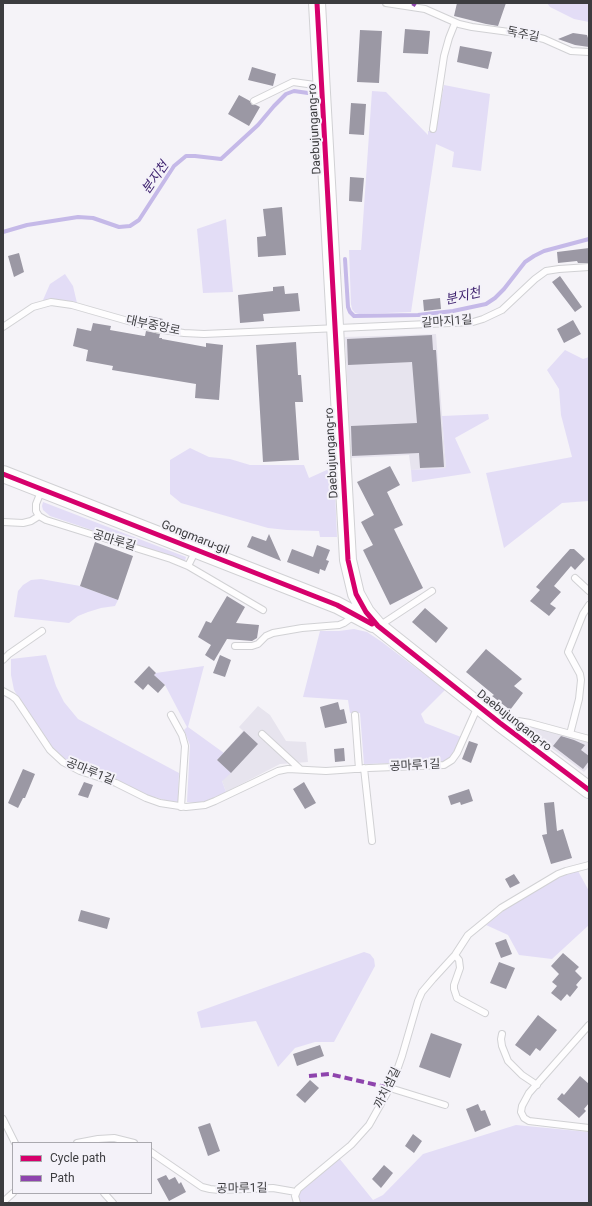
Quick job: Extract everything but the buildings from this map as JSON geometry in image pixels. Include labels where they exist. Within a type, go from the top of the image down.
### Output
[{"type":"street","name":"Daebujungang-ro","points":[[317,3],[323,86],[348,560],[356,594],[366,612],[378,626],[478,706],[589,790]]},
{"type":"street","name":"Gongmaru-gil","points":[[3,474],[338,605],[378,626]]},
{"type":"street","points":[[338,605],[347,604],[356,594]]},
{"type":"lane","name":"독주길","points":[[386,3],[425,9],[455,23],[472,27],[524,34],[544,39],[571,51],[589,52]]},
{"type":"lane","points":[[433,129],[444,56],[455,23]]},
{"type":"lane","points":[[254,101],[292,82],[323,86]]},
{"type":"lane","name":"갈마지1길","points":[[336,328],[473,322],[502,310],[535,279],[546,271],[589,267]]},
{"type":"lane","name":"대부중앙로","points":[[3,327],[33,307],[51,302],[72,305],[156,330],[176,332],[204,334],[336,328]]},
{"type":"lane","points":[[3,522],[23,523],[31,521],[39,516],[36,511],[36,504],[42,489]]},
{"type":"lane","name":"공마루길","points":[[39,516],[46,520],[158,555],[188,566],[263,610]]},
{"type":"lane","points":[[188,566],[196,549]]},
{"type":"lane","points":[[575,578],[589,591]]},
{"type":"lane","points":[[378,626],[432,591]]},
{"type":"lane","points":[[235,646],[252,646],[258,644],[266,636],[273,633],[302,628],[338,625],[350,619],[358,609],[356,594]]},
{"type":"lane","points":[[570,734],[582,680],[568,652],[583,614],[589,605]]},
{"type":"lane","points":[[3,660],[9,654],[42,631]]},
{"type":"lane","name":"공마루1길","points":[[3,691],[16,700],[50,750],[63,762],[80,771],[116,782],[146,798],[160,803],[181,807],[196,807],[205,805],[278,771],[288,769],[326,771],[362,768],[440,766],[449,763],[457,753],[478,706]]},
{"type":"lane","points":[[171,715],[182,735],[185,746],[181,807]]},
{"type":"lane","points":[[355,715],[372,841]]},
{"type":"lane","points":[[500,723],[518,721],[589,739]]},
{"type":"lane","points":[[262,734],[300,770]]},
{"type":"lane","name":"까치섬길","points":[[296,1192],[301,1185],[351,1145],[369,1125],[390,1088],[402,1056],[420,997],[427,986],[455,955],[468,935],[501,908],[558,874],[589,865]]},
{"type":"lane","points":[[455,955],[460,964],[454,985],[457,998],[485,1013]]},
{"type":"lane","points":[[589,1025],[530,1093],[522,1106],[521,1112],[524,1118],[529,1121],[589,1128]]},
{"type":"lane","points":[[502,1034],[502,1046],[508,1061],[522,1075],[537,1085]]},
{"type":"lane","points":[[390,1088],[445,1105]]},
{"type":"lane","points":[[3,1119],[14,1142]]},
{"type":"lane","points":[[81,1142],[98,1138],[114,1138],[130,1142]]},
{"type":"lane","name":"공마루1길","points":[[152,1153],[202,1186],[210,1189],[273,1188],[296,1192]]},
{"type":"lane","points":[[296,1192],[295,1196],[297,1203]]},
{"type":"lane","points":[[3,1202],[12,1194]]},
{"type":"lane","points":[[105,1194],[113,1203]]},
{"type":"shaded area","points":[[547,3],[589,3],[589,22],[574,19],[550,7]]},
{"type":"shaded area","points":[[444,85],[490,94],[481,171],[452,167],[454,152],[436,144],[411,312],[355,313],[351,304],[349,250],[361,250],[372,91],[386,92],[428,135],[428,131],[435,132]]},
{"type":"shaded area","points":[[226,219],[233,292],[203,293],[197,229]]},
{"type":"shaded area","points":[[65,274],[73,286],[77,303],[60,300],[43,300],[50,284]]},
{"type":"shaded area","points":[[436,334],[446,468],[411,470],[409,455],[351,458],[345,337]]},
{"type":"shaded area","points":[[565,350],[583,359],[589,357],[589,501],[562,503],[504,548],[486,473],[572,457],[561,415],[559,389],[547,370]]},
{"type":"shaded area","points":[[488,414],[489,419],[455,438],[471,473],[412,482],[411,470],[446,468],[442,416]]},
{"type":"shaded area","points":[[190,448],[209,457],[230,459],[250,465],[304,465],[309,478],[329,469],[334,469],[337,537],[320,537],[319,531],[268,528],[181,503],[170,494],[170,460]]},
{"type":"shaded area","points":[[43,502],[186,557],[185,561],[50,516],[43,510]]},
{"type":"shaded area","points":[[41,579],[80,586],[118,600],[115,606],[88,612],[78,616],[69,623],[14,617],[18,591],[23,585],[31,580]]},
{"type":"shaded area","points":[[354,629],[367,632],[382,642],[445,690],[421,714],[425,723],[461,737],[449,759],[442,762],[364,764],[360,713],[350,713],[348,700],[303,697],[320,631]]},
{"type":"shaded area","points":[[46,655],[56,686],[64,702],[78,719],[179,773],[178,801],[175,803],[147,795],[102,773],[81,768],[69,762],[54,751],[14,690],[11,675],[11,659]]},
{"type":"shaded area","points":[[204,666],[188,727],[224,753],[217,760],[231,773],[222,781],[226,792],[206,801],[194,803],[187,802],[190,745],[184,730],[187,727],[165,685],[154,675],[156,673]]},
{"type":"shaded area","points":[[258,706],[270,715],[286,741],[306,742],[308,762],[280,764],[226,792],[217,760],[243,731],[239,727]]},
{"type":"shaded area","points":[[523,724],[589,743],[589,766],[584,772],[521,726]]},
{"type":"shaded area","points":[[578,871],[589,891],[589,925],[552,959],[519,955],[508,935],[486,925],[507,908],[552,881]]},
{"type":"shaded area","points":[[364,952],[370,954],[374,959],[375,966],[334,1042],[315,1042],[295,1048],[278,1067],[256,1021],[201,1028],[197,1012]]},
{"type":"shaded area","points":[[516,1125],[589,1132],[589,1203],[300,1203],[298,1198],[298,1193],[301,1189],[339,1158],[373,1200],[383,1195],[423,1154]]},
{"type":"waterway","name":"분지천","points":[[3,232],[27,225],[78,217],[93,218],[119,227],[130,226],[139,220],[174,166],[186,156],[221,159],[258,125],[286,94],[294,91],[308,93]]},
{"type":"waterway","name":"분지천","points":[[345,259],[348,307],[354,316],[418,315],[453,311],[486,304],[495,298],[525,262],[534,256],[544,251],[589,239]]},
{"type":"marked path","points":[[309,1076],[329,1074],[390,1088]]},
{"type":"cycle path","points":[[317,3],[348,560],[356,594],[366,612],[378,626],[500,723],[589,790]]},
{"type":"cycle path","points":[[3,474],[337,605],[372,624]]}]
